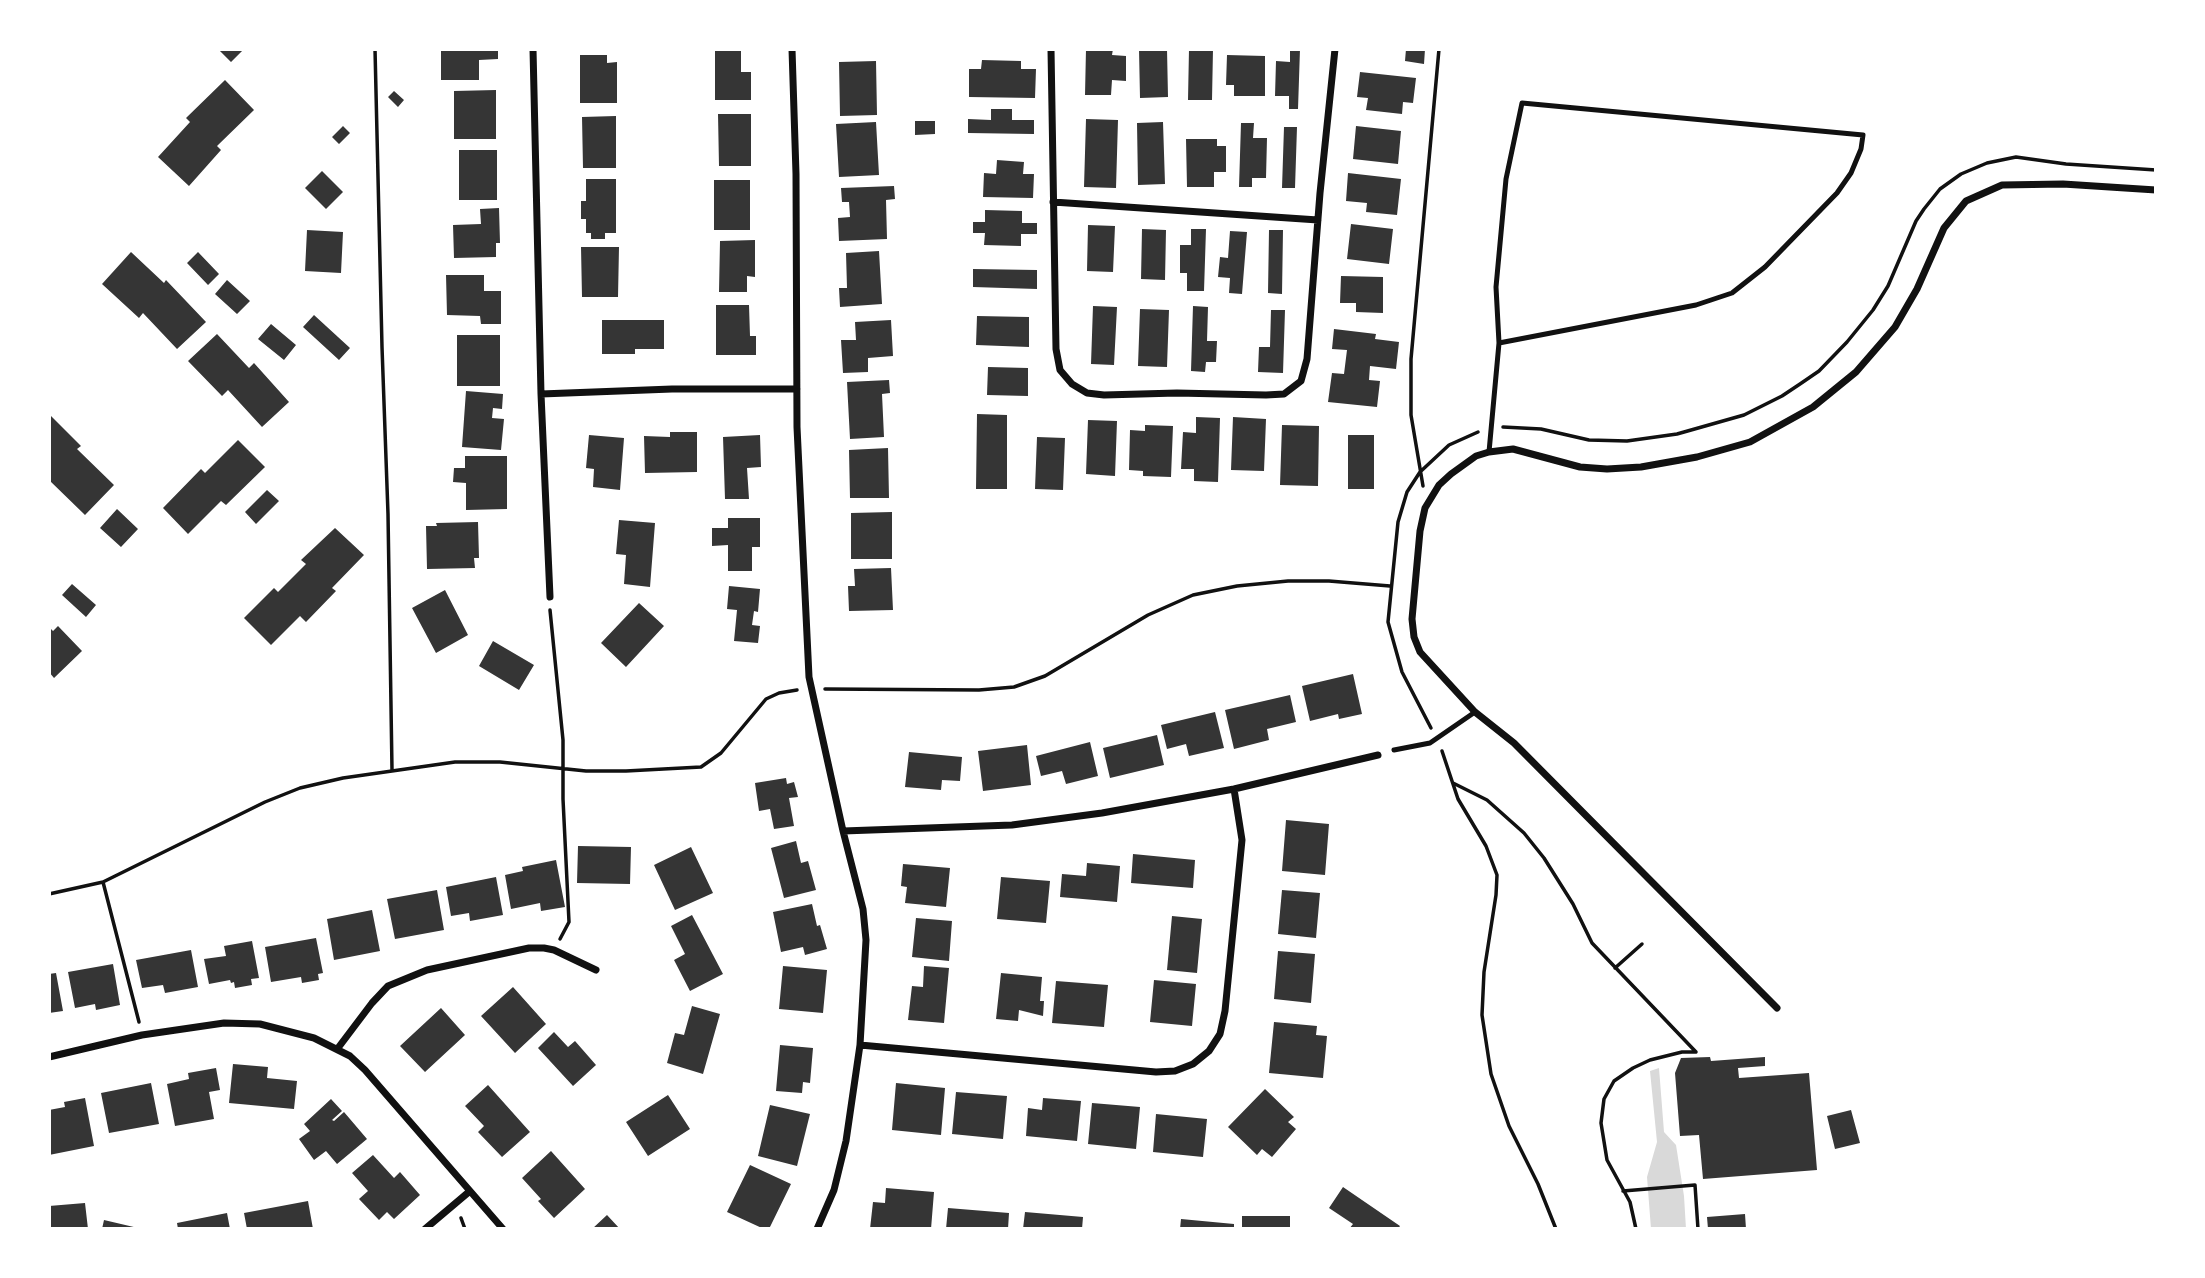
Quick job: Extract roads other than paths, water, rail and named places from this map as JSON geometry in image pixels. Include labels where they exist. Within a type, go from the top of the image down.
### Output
[{"type":"street","points":[[533,49],[541,394],[550,597]]},
{"type":"street","points":[[792,49],[796,174],[797,389],[809,677],[863,909],[866,940],[860,1045],[846,1141],[834,1190],[817,1229]]},
{"type":"street","points":[[1051,49],[1056,349],[1060,370],[1072,384],[1087,393],[1104,395],[1284,394],[1301,381],[1307,359],[1335,49]]},
{"type":"street","points":[[1777,1008],[1514,743],[1475,712],[1420,652],[1414,637],[1413,598],[1425,508],[1439,485],[1462,464],[1489,452],[1513,449],[1580,467],[1641,467],[1697,457],[1750,442],[1813,407],[1856,372],[1895,327],[1917,289],[1944,228],[1966,201],[2002,185],[2063,184],[2156,190]]},
{"type":"street","points":[[1053,202],[1318,220]]},
{"type":"street","points":[[541,394],[672,389],[797,389]]},
{"type":"street","points":[[843,831],[1012,825],[1102,813],[1234,789],[1378,755]]},
{"type":"street","points":[[860,1045],[1156,1072],[1175,1071],[1193,1064],[1209,1051],[1220,1034],[1225,1011],[1242,840],[1234,789]]},
{"type":"street","points":[[338,1048],[388,986],[410,976],[529,948],[554,950],[596,970]]},
{"type":"street","points":[[49,1057],[142,1035],[224,1023],[260,1024],[296,1032],[338,1048],[351,1056],[503,1229]]},
{"type":"street","points":[[425,1229],[470,1191]]},
{"type":"lane","points":[[1489,452],[1499,343],[1496,287],[1506,179],[1521,103],[1863,135],[1861,149],[1851,173],[1837,192],[1765,267],[1732,293],[1696,306],[1499,343]]},
{"type":"lane","points":[[1394,750],[1430,743],[1475,712]]}]
